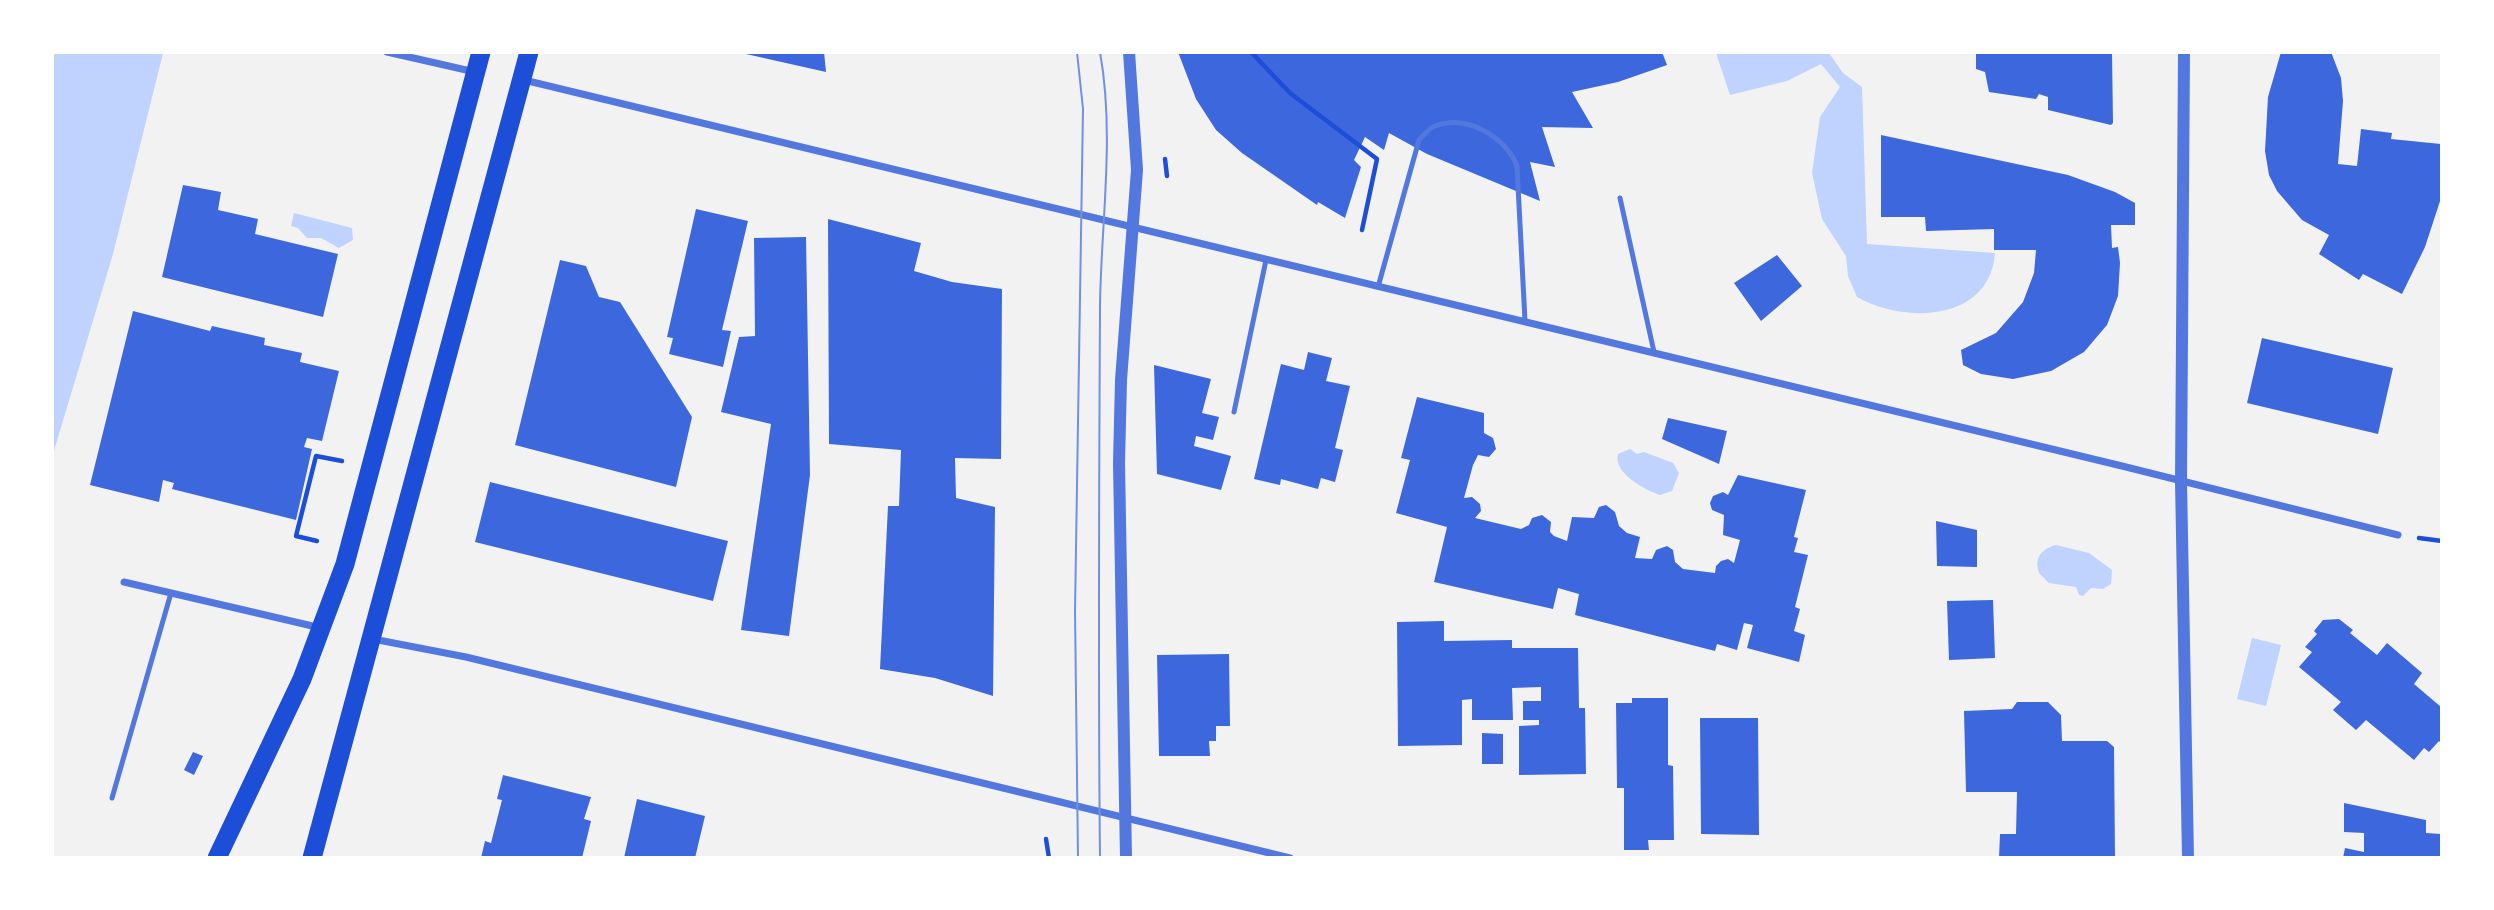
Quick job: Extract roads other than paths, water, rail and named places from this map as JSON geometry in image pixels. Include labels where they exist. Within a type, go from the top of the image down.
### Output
[{"type":"highway","points":[[217,858],[323,628],[362,506],[481,52]]},
{"type":"highway","points":[[312,858],[530,52]]},
{"type":"street","points":[[387,52],[476,72]]},
{"type":"street","points":[[1126,858],[1119,463],[1121,380],[1134,229],[1137,143],[1129,52]]},
{"type":"street","points":[[2184,52],[2181,481],[2188,858]]},
{"type":"street","points":[[522,80],[1654,352],[2398,535]]},
{"type":"street","points":[[124,582],[323,628]]},
{"type":"street","points":[[373,639],[466,657],[1290,858]]},
{"type":"lane","points":[[1378,286],[1419,140],[1432,127],[1447,123],[1467,126],[1502,141],[1517,166],[1525,321]]},
{"type":"lane","points":[[1620,198],[1654,352]]},
{"type":"lane","points":[[1234,412],[1266,260]]},
{"type":"lane","points":[[113,798],[171,593]]},
{"type":"water","points":[[53,52],[163,53],[113,254],[53,454]]},
{"type":"water","points":[[1716,53],[1829,53],[1843,73],[1862,87],[1867,244],[1995,253],[1990,276],[1978,293],[1962,304],[1942,311],[1920,313],[1876,306],[1857,297],[1848,276],[1846,256],[1822,219],[1812,173],[1820,117],[1840,87],[1821,64],[1787,81],[1730,95]]},
{"type":"water","points":[[294,213],[352,228],[353,240],[339,248],[321,238],[307,238],[298,228],[291,226]]},
{"type":"water","points":[[1630,449],[1637,454],[1644,452],[1673,463],[1679,473],[1672,491],[1660,495],[1639,485],[1625,474],[1620,468],[1618,454]]},
{"type":"water","points":[[2056,545],[2089,553],[2112,570],[2111,584],[2103,589],[2091,588],[2083,596],[2079,595],[2076,587],[2049,583],[2039,573],[2037,563],[2046,549]]},
{"type":"water","points":[[2252,638],[2281,645],[2266,706],[2237,699]]},
{"type":"tram line","points":[[1077,52],[1083,109],[1075,611],[1078,858]]},
{"type":"tram line","points":[[1100,52],[1107,147],[1100,306],[1100,858]]}]
